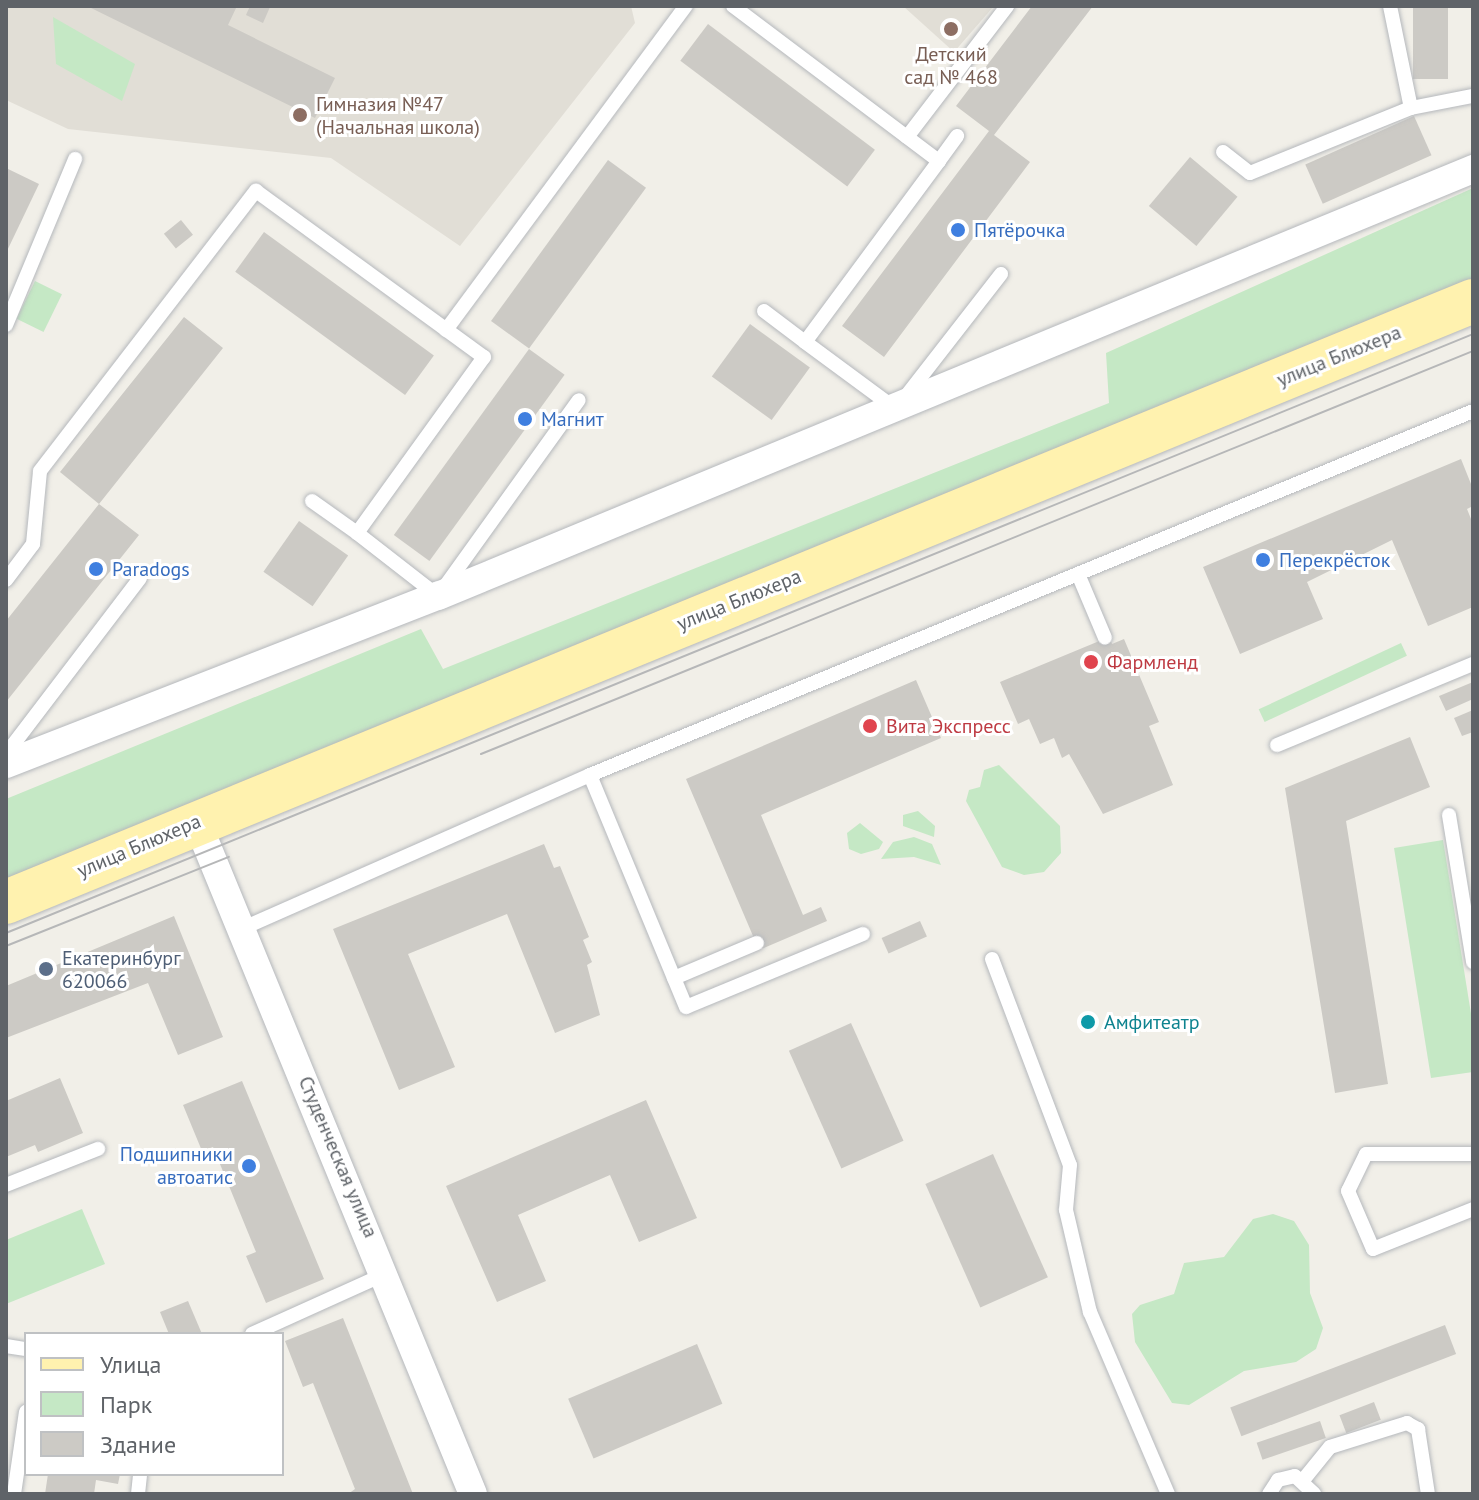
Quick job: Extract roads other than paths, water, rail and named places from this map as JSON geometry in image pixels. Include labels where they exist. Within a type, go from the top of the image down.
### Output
[{"type":"main road","name":"улица Блюхера","points":[[6,902],[1473,301]]},
{"type":"street","points":[[6,764],[438,596],[1473,169]]},
{"type":"street","name":"Студенческая улица","points":[[197,822],[387,1273],[473,1494]]},
{"type":"lane","points":[[446,330],[686,6]]},
{"type":"lane","points":[[733,6],[939,161]]},
{"type":"lane","points":[[907,137],[1007,6]]},
{"type":"lane","points":[[1390,6],[1411,108]]},
{"type":"lane","points":[[1223,152],[1250,173],[1411,108],[1473,96]]},
{"type":"lane","points":[[805,342],[957,136]]},
{"type":"lane","points":[[6,325],[75,159]]},
{"type":"lane","points":[[6,580],[33,544],[40,471],[256,191],[484,357],[357,533]]},
{"type":"lane","points":[[764,311],[896,409],[1001,274]]},
{"type":"lane","points":[[312,501],[438,596],[579,400]]},
{"type":"lane","points":[[241,929],[590,775],[1473,411]]},
{"type":"lane","points":[[1078,574],[1105,638]]},
{"type":"lane","points":[[6,754],[140,578]]},
{"type":"lane","points":[[1277,745],[1473,664]]},
{"type":"lane","points":[[590,775],[686,1007],[863,934]]},
{"type":"lane","points":[[1449,815],[1473,962]]},
{"type":"lane","points":[[674,978],[757,943]]},
{"type":"lane","points":[[992,959],[1070,1165],[1066,1210],[1090,1312],[1168,1494]]},
{"type":"lane","points":[[6,1185],[98,1149]]},
{"type":"lane","points":[[1473,1154],[1366,1154],[1348,1191],[1373,1249],[1473,1209]]},
{"type":"lane","points":[[256,1332],[387,1273]]},
{"type":"lane","points":[[1304,1479],[1330,1447],[1407,1423],[1418,1429],[1428,1494]]},
{"type":"lane","points":[[14,1494],[24,1426]]},
{"type":"lane","points":[[1269,1494],[1286,1476],[1304,1479],[1314,1494]]},
{"type":"tram line","points":[[6,933],[1473,334]]},
{"type":"tram line","points":[[481,754],[1473,351]]},
{"type":"tram line","points":[[6,946],[229,857]]},
{"type":"place","name":"Детский сад № 468","points":[[951,29]]},
{"type":"place","name":"Гимназия №47 (Начальная школа)","points":[[300,115]]},
{"type":"place","name":"Пятёрочка","points":[[958,230]]},
{"type":"place","name":"Магнит","points":[[525,419]]},
{"type":"place","name":"Перекрёсток","points":[[1263,560]]},
{"type":"place","name":"Paradogs","points":[[96,569]]},
{"type":"place","name":"Фармленд","points":[[1091,662]]},
{"type":"place","name":"Вита Экспресс","points":[[870,726]]},
{"type":"place","name":"Екатеринбург 620066","points":[[46,969]]},
{"type":"place","name":"Амфитеатр","points":[[1088,1022]]},
{"type":"place","name":"Подшипники автоатис","points":[[249,1166]]}]
